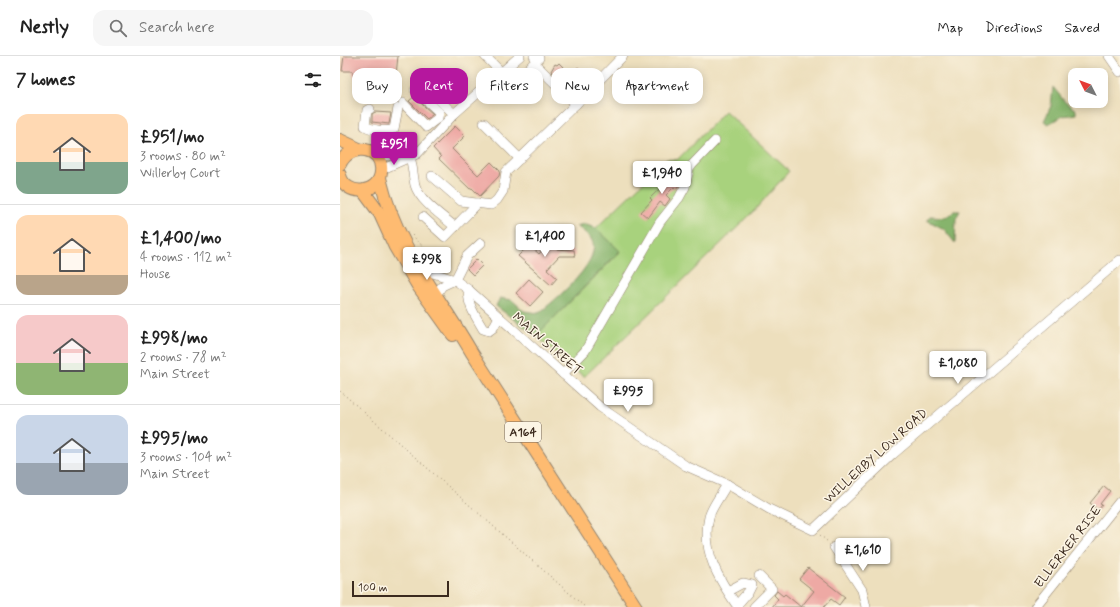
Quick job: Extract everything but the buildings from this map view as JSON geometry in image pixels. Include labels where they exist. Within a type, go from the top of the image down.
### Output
[{"type":"highway","points":[[340,140],[374,154]]},
{"type":"highway","points":[[340,164],[347,154],[359,149]]},
{"type":"highway","name":"A164","points":[[374,154],[380,164],[380,174],[391,215],[411,257],[636,607]]},
{"type":"highway","points":[[340,175],[344,184],[350,188],[363,191],[370,189],[380,174]]},
{"type":"highway","name":"A164","points":[[363,191],[380,214],[395,247],[418,286],[447,326],[628,607]]},
{"type":"street","points":[[485,56],[498,68]]},
{"type":"street","points":[[506,68],[520,56]]},
{"type":"street","points":[[604,75],[623,56]]},
{"type":"street","points":[[1109,56],[1120,72]]},
{"type":"street","points":[[529,68],[537,59],[551,75]]},
{"type":"street","points":[[380,174],[413,155],[454,114],[476,96]]},
{"type":"street","points":[[370,109],[367,110],[365,126],[370,129],[394,129],[401,105],[426,127],[438,118],[438,112],[430,104]]},
{"type":"street","points":[[444,104],[454,114]]},
{"type":"street","points":[[432,176],[461,201],[491,204],[497,200],[503,190],[506,172],[576,104]]},
{"type":"street","points":[[484,123],[520,159]]},
{"type":"street","points":[[564,374],[585,350],[652,235],[679,198],[685,187],[689,169],[716,142]]},
{"type":"street","points":[[374,154],[384,156],[413,155]]},
{"type":"street","points":[[413,155],[415,186],[420,194],[455,226]]},
{"type":"street","points":[[423,217],[445,237],[478,203]]},
{"type":"street","points":[[436,295],[442,286],[455,280],[467,256],[481,243]]},
{"type":"street","name":"MAIN STREET","points":[[411,257],[433,273],[455,280],[469,290],[600,406],[686,466],[727,484],[769,509],[813,530]]},
{"type":"street","name":"WILLERBY LOW ROAD","points":[[813,530],[892,455],[1120,260]]},
{"type":"street","points":[[469,290],[468,296],[472,310],[483,329],[489,331],[493,328],[499,317]]},
{"type":"street","points":[[727,484],[710,516],[707,547],[712,564],[728,591],[738,606],[752,585],[743,582],[728,591]]},
{"type":"street","name":"ELLERKER RISE","points":[[1034,607],[1120,501]]},
{"type":"street","points":[[834,548],[862,590],[866,607]]},
{"type":"street","points":[[749,591],[757,604],[772,589],[759,576]]},
{"type":"path","points":[[412,235],[444,269]]},
{"type":"path","points":[[340,390],[585,607]]},
{"type":"path","points":[[813,530],[834,548]]},
{"type":"green space","points":[[1053,87],[1068,104],[1068,108],[1073,108],[1076,110],[1076,114],[1063,116],[1048,124],[1044,121],[1051,106]]},
{"type":"green space","points":[[725,111],[789,171],[753,212],[584,377],[536,336],[620,252],[596,228],[667,159],[677,160]]},
{"type":"green space","points":[[954,211],[960,211],[956,218],[955,243],[944,229],[927,220],[930,216],[944,217]]},
{"type":"green space","points":[[584,224],[596,228],[620,251],[536,336],[496,306],[500,298],[512,300],[524,311],[539,313],[555,300],[583,271],[593,252],[593,243],[590,238],[576,226]]}]
